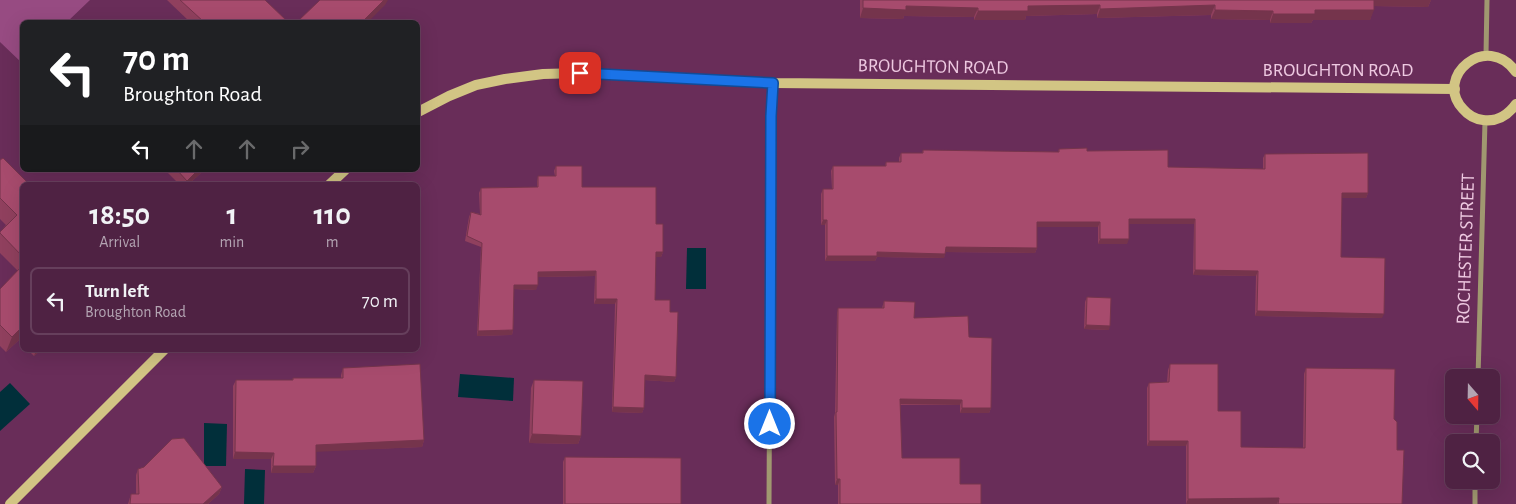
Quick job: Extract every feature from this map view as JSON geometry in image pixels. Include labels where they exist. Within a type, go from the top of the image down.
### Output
[{"type":"main road","points":[[1516,72],[1505,60],[1496,56],[1476,57],[1467,62],[1460,70],[1456,79],[1455,89],[1456,98],[1467,114],[1485,121],[1504,116],[1516,104]]},
{"type":"main road","name":"BROUGHTON ROAD","points":[[420,111],[476,85],[543,74],[580,73],[773,83],[1455,89]]},
{"type":"main road","points":[[333,182],[342,172]]},
{"type":"main road","points":[[10,504],[162,352]]},
{"type":"street","points":[[1486,55],[1487,0]]},
{"type":"street","points":[[769,504],[771,116],[773,83]]},
{"type":"street","name":"ROCHESTER STREET","points":[[1478,369],[1485,121]]},
{"type":"street","points":[[1475,489],[1475,504]]},
{"type":"shaded area","points":[[0,0],[90,0],[69,20],[20,20],[20,61],[0,42]]},
{"type":"water","points":[[687,248],[706,248],[706,289],[686,289]]},
{"type":"water","points":[[460,374],[514,378],[513,401],[458,397]]},
{"type":"water","points":[[10,383],[30,404],[0,431],[0,392]]},
{"type":"water","points":[[204,423],[227,424],[226,466],[204,466]]},
{"type":"water","points":[[245,469],[265,470],[264,504],[244,504]]},
{"type":"building","points":[[180,0],[265,0],[286,20],[202,20]]},
{"type":"building","points":[[320,0],[384,0],[364,20],[299,20]]},
{"type":"building","points":[[863,0],[1374,0],[1374,10],[1315,10],[1315,14],[1273,14],[1273,11],[1215,10],[1215,5],[1100,9],[1100,5],[1028,6],[1028,11],[978,11],[978,8],[906,6],[906,10],[863,8]]},
{"type":"building","points":[[1087,148],[1087,151],[1168,150],[1168,167],[1265,169],[1265,154],[1368,153],[1368,193],[1342,193],[1341,257],[1385,258],[1384,314],[1257,311],[1258,271],[1195,270],[1195,219],[1129,219],[1129,239],[1100,239],[1100,222],[1037,222],[1037,248],[946,247],[945,254],[877,252],[877,256],[827,256],[827,220],[823,220],[823,189],[833,189],[833,166],[886,166],[886,162],[901,162],[901,153],[923,153],[923,150],[1059,152],[1059,149]]},
{"type":"building","points":[[3,158],[27,182],[20,182],[20,254],[0,233],[17,215],[0,198],[0,160]]},
{"type":"building","points":[[556,166],[582,166],[582,187],[656,187],[656,224],[663,224],[663,252],[656,252],[655,300],[670,300],[670,312],[678,312],[676,377],[645,375],[644,408],[613,407],[617,299],[596,299],[596,271],[538,272],[538,285],[514,285],[513,330],[478,331],[482,243],[467,236],[471,212],[481,215],[481,188],[538,187],[538,176],[556,176]]},
{"type":"building","points":[[179,172],[196,172],[187,181]]},
{"type":"building","points":[[20,268],[20,329],[12,337],[0,325],[0,289]]},
{"type":"building","points":[[1087,297],[1111,298],[1110,326],[1086,325]]},
{"type":"building","points":[[884,301],[915,302],[914,318],[968,316],[969,337],[992,338],[991,408],[962,408],[962,400],[900,399],[902,458],[960,458],[960,484],[981,484],[981,504],[840,504],[840,479],[837,479],[836,412],[838,308],[884,308]]},
{"type":"building","points":[[420,364],[424,440],[316,445],[316,466],[273,466],[274,453],[235,452],[236,380],[343,378],[343,368]]},
{"type":"building","points":[[1170,364],[1218,364],[1218,411],[1241,411],[1241,447],[1305,448],[1306,368],[1395,369],[1394,419],[1397,422],[1397,450],[1404,450],[1402,504],[1278,504],[1279,498],[1188,499],[1188,441],[1149,441],[1149,383],[1169,382]]},
{"type":"building","points":[[534,380],[583,381],[581,436],[532,434]]},
{"type":"building","points":[[184,438],[222,487],[203,504],[130,504],[131,494],[139,494],[138,469],[144,467],[172,439]]},
{"type":"building","points":[[565,457],[681,458],[681,504],[565,504]]},
{"type":"route","points":[[580,73],[773,83],[771,116],[770,424]]}]
